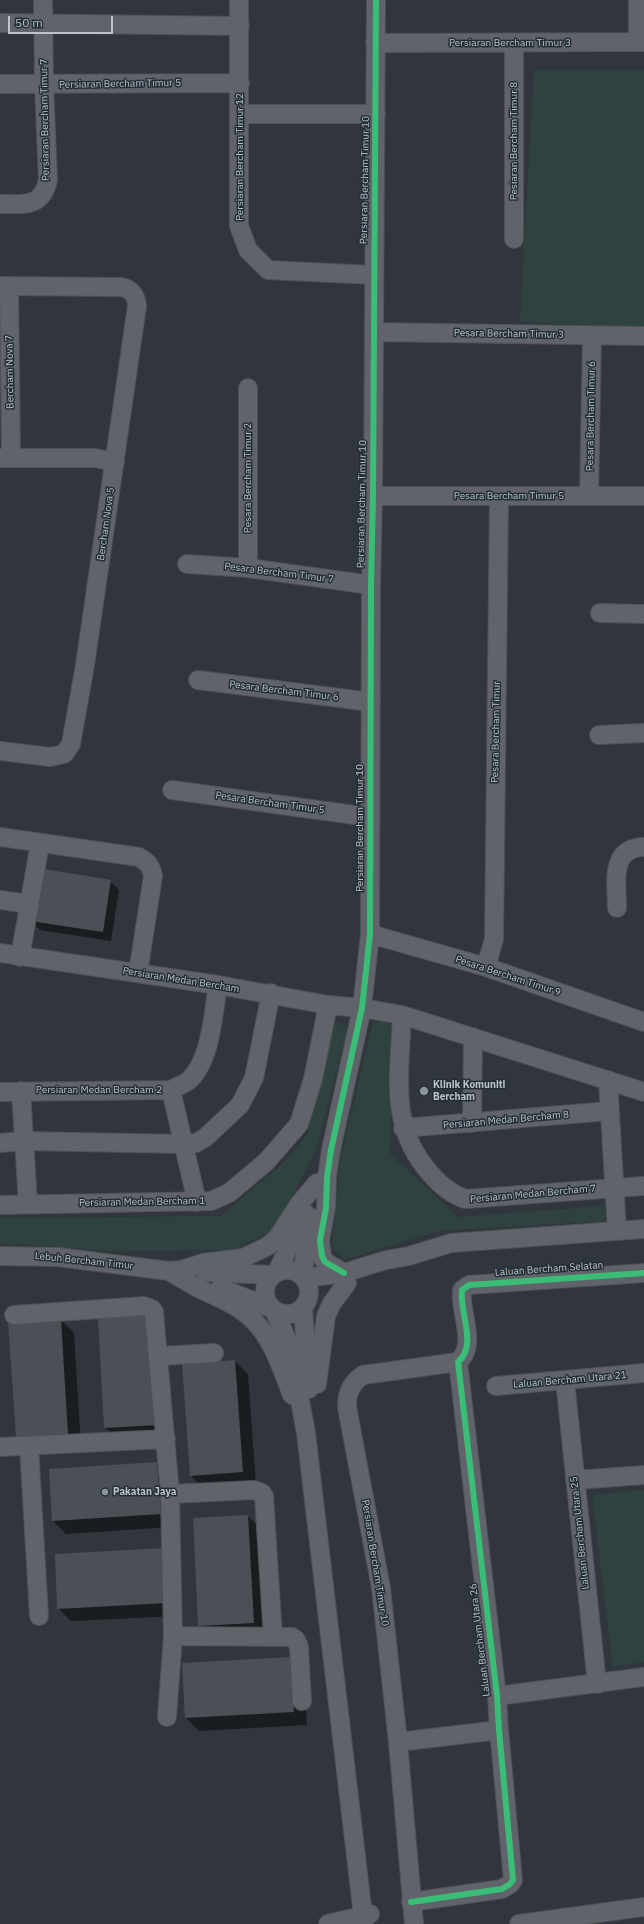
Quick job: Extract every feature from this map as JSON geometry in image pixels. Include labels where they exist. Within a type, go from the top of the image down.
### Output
[{"type":"street","name":"Persiaran Bercham Timur 7","points":[[0,204],[24,204],[34,202],[45,191],[48,180],[44,85],[43,0]]},
{"type":"street","name":"Persiaran Bercham Timur 12","points":[[239,0],[239,226],[248,250],[268,270],[374,275]]},
{"type":"street","name":"Persiaran Bercham Timur 10","points":[[322,1180],[331,1150],[362,1008],[370,934],[370,585],[373,496],[376,0]]},
{"type":"street","points":[[638,0],[641,42]]},
{"type":"street","points":[[0,23],[240,26]]},
{"type":"street","name":"Persiaran Bercham Timur 3","points":[[375,43],[641,42]]},
{"type":"street","name":"Pesiaran Bercham Timur 8","points":[[514,43],[514,239]]},
{"type":"street","name":"Persiaran Bercham Timur 5","points":[[0,84],[240,83]]},
{"type":"street","points":[[240,114],[376,114]]},
{"type":"street","name":"Bercham Nova 5","points":[[0,751],[50,757],[64,754],[71,744],[86,665],[137,306],[136,298],[132,292],[121,287],[4,286]]},
{"type":"street","name":"Bercham Nova 7","points":[[4,286],[6,458]]},
{"type":"street","name":"Pesara Bercham Timur 3","points":[[374,332],[644,336]]},
{"type":"street","name":"Pesara Bercham Timur 6","points":[[589,496],[592,335]]},
{"type":"street","name":"Pesara Bercham Timur 2","points":[[248,388],[248,568]]},
{"type":"street","points":[[6,458],[96,458],[115,462]]},
{"type":"street","name":"Pesara Bercham Timur 5","points":[[373,496],[644,496]]},
{"type":"street","name":"Pesara Bercham Timur","points":[[486,967],[494,939],[499,496]]},
{"type":"street","name":"Pesara Bercham Timur 7","points":[[187,564],[248,568],[370,585]]},
{"type":"street","points":[[600,613],[644,614]]},
{"type":"street","name":"Pesara Bercham Timur 6","points":[[198,680],[371,702]]},
{"type":"street","points":[[599,735],[644,734]]},
{"type":"street","name":"Pesara Bercham Timur 5","points":[[172,790],[369,817]]},
{"type":"street","points":[[0,837],[139,857],[147,861],[153,876],[138,973]]},
{"type":"street","points":[[20,957],[40,843]]},
{"type":"street","points":[[616,908],[619,860],[628,850],[644,847]]},
{"type":"street","points":[[0,900],[29,904]]},
{"type":"street","name":"Pesara Bercham Timur 9","points":[[370,934],[486,967],[644,1022]]},
{"type":"street","name":"Persiaran Medan Bercham","points":[[0,953],[271,993],[328,1005],[402,1014],[644,1092]]},
{"type":"street","name":"Persiaran Medan Bercham 2","points":[[0,1092],[171,1090],[187,1082],[196,1072],[204,1058],[218,985]]},
{"type":"street","points":[[0,1143],[196,1143],[206,1137],[240,1105],[254,1078],[271,993]]},
{"type":"street","name":"Persiaran Medan Bercham 1","points":[[0,1205],[211,1202],[220,1198],[240,1184],[266,1162],[299,1124],[313,1079],[328,1005]]},
{"type":"street","name":"Persiaran Medan Bercham 7","points":[[402,1014],[399,1104],[404,1128],[415,1154],[438,1182],[451,1193],[465,1199],[644,1186]]},
{"type":"street","points":[[472,1123],[473,1037]]},
{"type":"street","points":[[608,1080],[617,1231]]},
{"type":"street","points":[[171,1090],[197,1202]]},
{"type":"street","points":[[21,1091],[28,1204]]},
{"type":"street","name":"Persiaran Medan Bercham 8","points":[[404,1128],[610,1111]]},
{"type":"street","points":[[176,1273],[203,1263],[243,1258],[268,1246],[278,1237],[300,1203],[322,1180]]},
{"type":"street","points":[[322,1180],[275,1273],[265,1287],[266,1302],[273,1310],[290,1347],[306,1433],[367,1920]]},
{"type":"street","points":[[322,1180],[312,1221],[303,1277],[309,1290],[305,1305],[310,1412],[367,1920]]},
{"type":"street","points":[[322,1180],[326,1208],[321,1227],[321,1249],[325,1262],[345,1278]]},
{"type":"street","points":[[176,1273],[275,1273],[290,1270],[303,1277],[345,1278],[388,1267],[409,1256],[451,1243],[644,1229]]},
{"type":"street","name":"Lebuh Bercham Timur","points":[[0,1256],[58,1257],[176,1273]]},
{"type":"street","name":"Laluan Bercham Selatan","points":[[458,1362],[463,1357],[466,1346],[461,1294],[465,1286],[644,1272]]},
{"type":"street","points":[[176,1273],[229,1290],[282,1314],[290,1315],[345,1278]]},
{"type":"street","points":[[176,1273],[241,1310],[261,1328],[275,1353],[290,1391],[298,1417],[306,1433]]},
{"type":"street","points":[[310,1412],[316,1388],[326,1316],[345,1278]]},
{"type":"street","points":[[14,1315],[148,1306],[152,1309],[156,1316],[170,1494],[172,1636],[167,1717]]},
{"type":"street","points":[[159,1356],[214,1353]]},
{"type":"street","name":"Persiaran Bercham Timur 10","points":[[414,1924],[398,1742],[381,1588],[347,1407],[347,1397],[349,1389],[355,1381],[363,1375],[458,1362]]},
{"type":"street","name":"Laluan Bercham Utara 26","points":[[411,1902],[502,1889],[510,1884],[513,1875],[497,1696],[458,1362]]},
{"type":"street","name":"Laluan Bercham Utara 21","points":[[496,1386],[644,1373]]},
{"type":"street","name":"Laluan Bercham Utara 25","points":[[565,1381],[597,1684]]},
{"type":"street","points":[[0,1447],[166,1439]]},
{"type":"street","points":[[29,1446],[39,1616]]},
{"type":"street","points":[[575,1480],[644,1475]]},
{"type":"street","points":[[170,1494],[254,1490],[262,1492],[264,1496],[272,1637]]},
{"type":"street","points":[[172,1636],[292,1637],[298,1643],[302,1701]]},
{"type":"street","points":[[497,1696],[644,1677]]},
{"type":"street","points":[[398,1742],[499,1730]]},
{"type":"street","points":[[519,1924],[644,1907]]},
{"type":"street","points":[[328,1924],[367,1920]]},
{"type":"green space","points":[[534,70],[644,70],[644,331],[520,321]]},
{"type":"green space","points":[[392,1019],[390,1154],[458,1217],[605,1206],[605,1221],[439,1231],[344,1260],[332,1248],[340,1160],[373,1023]]},
{"type":"green space","points":[[334,1021],[348,1028],[316,1150],[275,1229],[233,1250],[110,1251],[0,1243],[0,1218],[221,1216],[283,1163],[307,1135]]},
{"type":"green space","points":[[644,1490],[644,1662],[613,1667],[592,1495]]},
{"type":"building","points":[[38,868],[111,880],[103,932],[30,921]]},
{"type":"building","points":[[151,1315],[158,1425],[104,1428],[98,1318]]},
{"type":"building","points":[[61,1319],[68,1434],[16,1437],[8,1322]]},
{"type":"building","points":[[235,1360],[243,1472],[190,1476],[182,1364]]},
{"type":"building","name":"Pakatan Jaya","points":[[157,1462],[161,1514],[52,1521],[49,1469]]},
{"type":"building","points":[[248,1515],[254,1623],[198,1626],[193,1518]]},
{"type":"building","points":[[164,1548],[167,1603],[57,1609],[55,1554]]},
{"type":"building","points":[[291,1657],[294,1712],[185,1718],[182,1663]]},
{"type":"cycle path","points":[[344,1273],[325,1262],[322,1256],[320,1240],[326,1208],[327,1177],[331,1150],[362,1008],[370,934],[371,585],[373,496],[376,0]]},
{"type":"cycle path","points":[[411,1902],[502,1889],[513,1880],[497,1696],[458,1362],[464,1355],[467,1347],[462,1290],[469,1285],[644,1273]]},
{"type":"place","name":"Klinik Komuniti Bercham","points":[[424,1091]]},
{"type":"place","name":"Pakatan Jaya","points":[[105,1492]]}]
